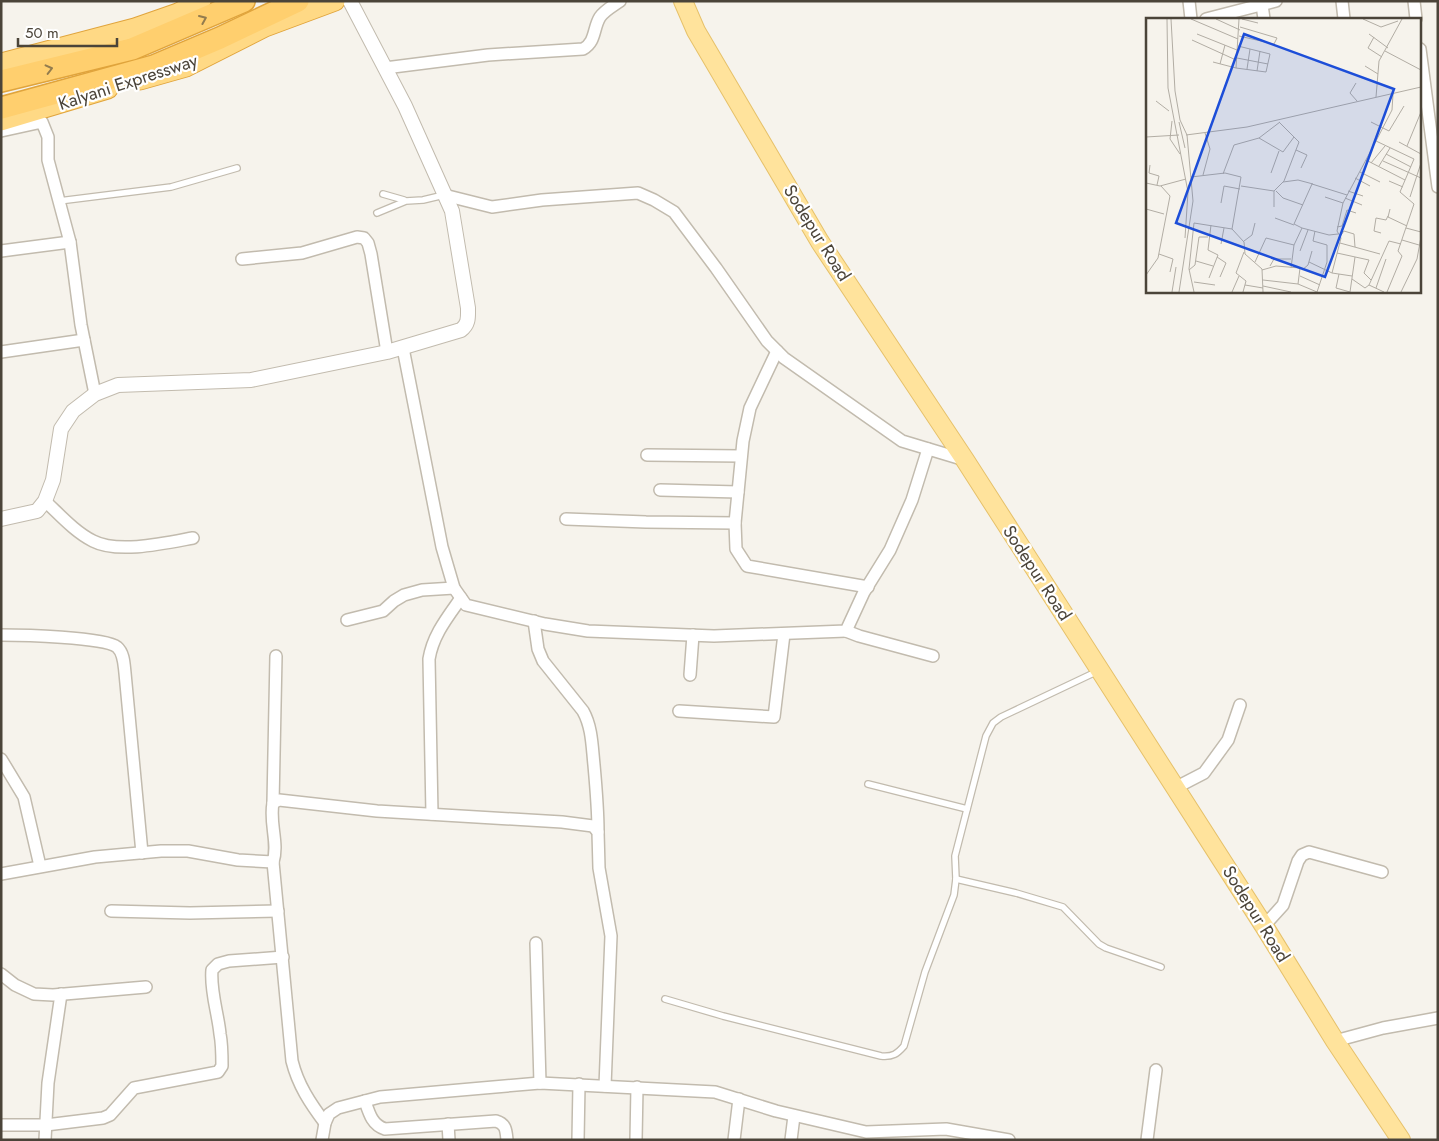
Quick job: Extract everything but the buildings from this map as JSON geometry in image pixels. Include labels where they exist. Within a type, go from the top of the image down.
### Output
[{"type":"highway","points":[[1,63],[135,28],[178,13],[201,1]]},
{"type":"highway","points":[[1,81],[132,49],[244,1]]},
{"type":"highway","points":[[1,108],[154,66],[220,38],[298,1]]},
{"type":"highway","name":"Kalyani Expressway","points":[[1,121],[186,67],[265,27],[335,1]]},
{"type":"main road","name":"Sodepur Road","points":[[683,1],[696,31],[820,242],[965,460],[1264,926],[1335,1041],[1401,1140]]},
{"type":"street","points":[[1,519],[37,511],[45,501],[53,480],[61,429],[73,411],[95,394],[118,385],[251,380],[340,363],[403,348],[461,330],[468,322],[468,308],[452,212],[404,106],[350,1]]},
{"type":"street","points":[[385,68],[488,55],[583,49],[589,46],[599,19],[620,1]]},
{"type":"street","points":[[1189,1],[1191,18]]},
{"type":"street","points":[[1209,18],[1247,5],[1262,5],[1276,1]]},
{"type":"street","points":[[1342,1],[1344,18]]},
{"type":"street","points":[[1414,1],[1416,18]]},
{"type":"street","points":[[1262,5],[1264,18]]},
{"type":"street","points":[[1422,64],[1438,187]]},
{"type":"street","points":[[1,131],[42,122],[48,138],[48,160],[70,242],[84,340],[95,394]]},
{"type":"street","points":[[444,195],[492,207],[542,200],[638,194],[654,200],[674,212],[767,341],[777,352],[847,404],[902,441],[965,460]]},
{"type":"street","points":[[242,259],[302,253],[357,237],[364,238],[368,243],[371,254],[387,352]]},
{"type":"street","points":[[1,251],[70,242]]},
{"type":"street","points":[[1,352],[84,340]]},
{"type":"street","points":[[403,348],[442,547],[454,588],[466,605],[588,631],[693,635],[846,631],[934,656]]},
{"type":"street","points":[[777,352],[750,408],[741,456],[735,524],[736,548],[747,566],[868,587]]},
{"type":"street","points":[[846,631],[868,587],[890,550],[912,500],[928,449]]},
{"type":"street","points":[[647,456],[741,456]]},
{"type":"street","points":[[660,490],[738,492]]},
{"type":"street","points":[[45,501],[79,532],[93,541],[106,546],[159,545],[193,538]]},
{"type":"street","points":[[566,519],[735,524]]},
{"type":"street","points":[[347,620],[382,611],[394,601],[422,590],[454,588]]},
{"type":"street","points":[[432,814],[430,659],[437,633],[461,598]]},
{"type":"street","points":[[534,621],[538,649],[543,661],[583,711],[588,719],[591,736],[598,808],[599,868],[611,936],[605,1086]]},
{"type":"street","points":[[1,634],[62,637],[113,645],[121,653],[125,672],[142,853]]},
{"type":"street","points":[[679,710],[774,717],[784,634]]},
{"type":"street","points":[[690,675],[693,635]]},
{"type":"street","points":[[276,656],[271,814],[275,857],[273,862],[292,1061],[296,1077],[306,1097],[325,1123]]},
{"type":"street","points":[[1175,788],[1204,773],[1228,740],[1240,705]]},
{"type":"street","points":[[1,759],[24,797],[40,866]]},
{"type":"street","points":[[272,803],[279,800],[376,811],[582,824],[593,826],[598,832]]},
{"type":"street","points":[[1,874],[94,857],[142,853],[188,851],[238,860],[273,862]]},
{"type":"street","points":[[1264,926],[1283,904],[1298,861],[1302,855],[1309,852],[1321,854],[1382,872]]},
{"type":"street","points":[[111,911],[190,913],[278,911]]},
{"type":"street","points":[[536,943],[540,1083]]},
{"type":"street","points":[[1,1125],[46,1124],[103,1118],[110,1115],[134,1088],[218,1072],[222,1066],[222,1059],[211,980],[212,970],[218,964],[228,961],[283,957]]},
{"type":"street","points":[[1,974],[15,985],[34,994],[61,994],[146,987]]},
{"type":"street","points":[[45,1140],[48,1083],[61,994]]},
{"type":"street","points":[[1335,1041],[1383,1028],[1438,1018]]},
{"type":"street","points":[[1147,1140],[1156,1070]]},
{"type":"street","points":[[322,1140],[325,1123],[329,1114],[338,1108],[380,1097],[540,1083],[715,1092],[794,1116],[866,1132],[886,1135],[946,1129],[1009,1140]]},
{"type":"street","points":[[578,1140],[579,1084]]},
{"type":"street","points":[[636,1140],[637,1087]]},
{"type":"street","points":[[734,1140],[739,1099]]},
{"type":"street","points":[[365,1101],[372,1118],[378,1126],[384,1129],[496,1121],[501,1122],[506,1128],[507,1140]]},
{"type":"street","points":[[791,1140],[794,1116]]},
{"type":"street","points":[[448,1124],[449,1140]]},
{"type":"lane","points":[[59,201],[171,187],[237,168]]},
{"type":"lane","points":[[383,194],[406,200],[423,200],[444,195]]},
{"type":"lane","points":[[376,213],[406,200]]},
{"type":"lane","points":[[665,999],[723,1016],[881,1056],[890,1057],[896,1055],[904,1046],[925,972],[954,895],[956,879],[955,856],[986,736],[993,723],[1100,670]]},
{"type":"lane","points":[[868,784],[967,809]]},
{"type":"lane","points":[[956,879],[1016,893],[1063,907],[1099,944],[1161,967]]}]
